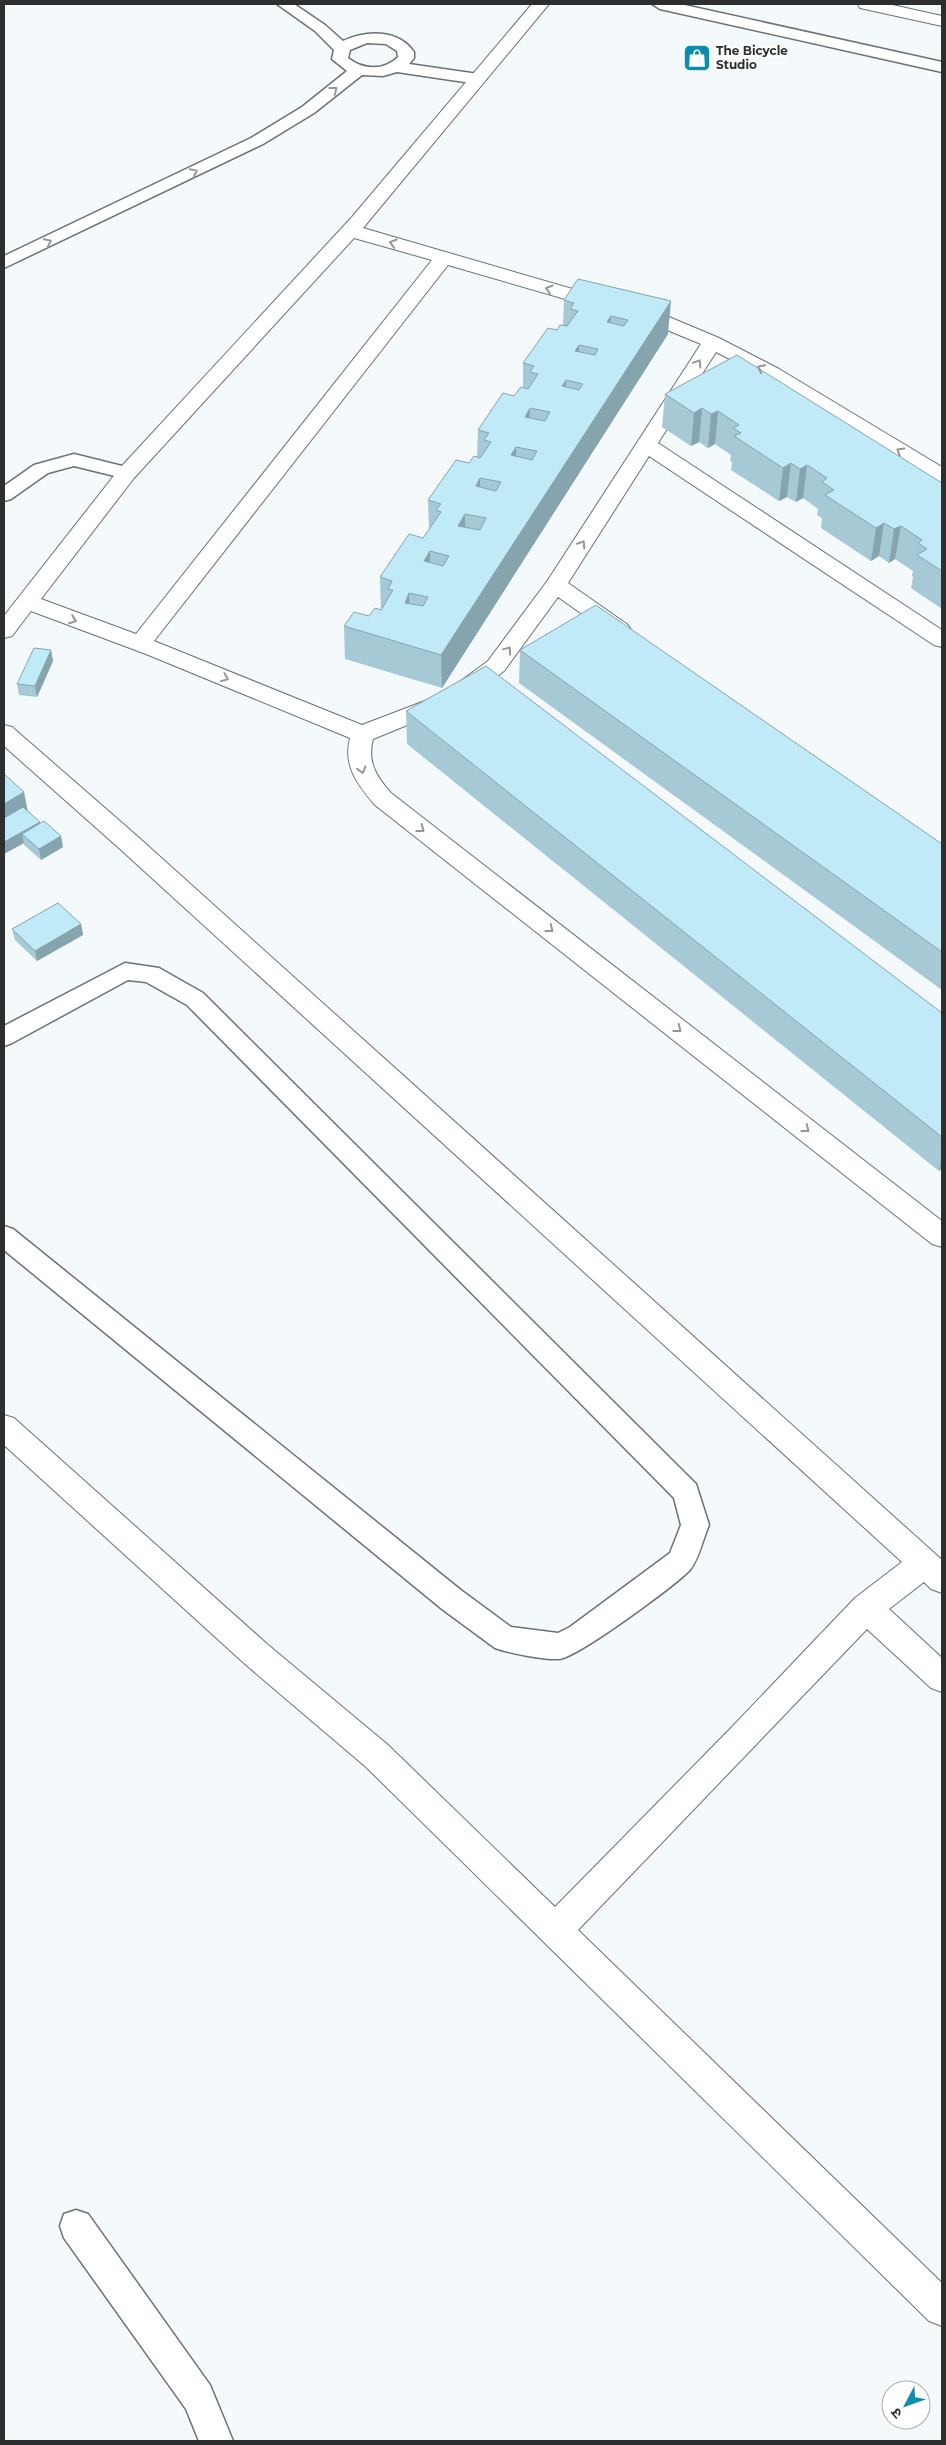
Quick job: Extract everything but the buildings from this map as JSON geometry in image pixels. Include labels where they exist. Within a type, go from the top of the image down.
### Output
[{"type":"street","points":[[4,631],[128,473],[351,231],[541,4]]},
{"type":"street","points":[[866,4],[942,21]]},
{"type":"street","points":[[351,231],[662,321],[712,342],[772,373],[942,476]]},
{"type":"street","points":[[140,644],[444,258]]},
{"type":"street","points":[[28,602],[140,644],[362,734],[451,699],[496,666],[556,585],[712,342]]},
{"type":"street","points":[[646,444],[942,640]]},
{"type":"street","points":[[556,585],[636,641]]},
{"type":"street","points":[[4,733],[128,842],[934,1571],[866,1608],[742,1740],[556,1929]]},
{"type":"street","points":[[362,734],[358,748],[362,775],[383,799],[942,1236]]},
{"type":"street","points":[[4,1427],[256,1654],[377,1756],[942,2308]]},
{"type":"street","points":[[866,1608],[942,1678]]},
{"type":"lane","points":[[284,4],[320,28],[342,49]]},
{"type":"lane","points":[[661,4],[942,67]]},
{"type":"lane","points":[[395,67],[406,58],[406,52],[397,43],[367,38],[348,44],[342,49],[340,59],[344,64],[359,70],[378,71],[395,67],[478,79]]},
{"type":"lane","points":[[4,263],[257,142],[308,110],[359,70]]},
{"type":"lane","points":[[4,495],[42,469],[74,460],[128,473]]},
{"type":"lane","points":[[4,1037],[125,971],[152,974],[195,998],[686,1492],[695,1526],[680,1560],[580,1636],[560,1646],[505,1639],[452,1600],[4,1236]]},
{"type":"lane","points":[[76,2226],[198,2397],[216,2441]]},
{"type":"place","name":"The Bicycle Studio","points":[[697,58]]}]
